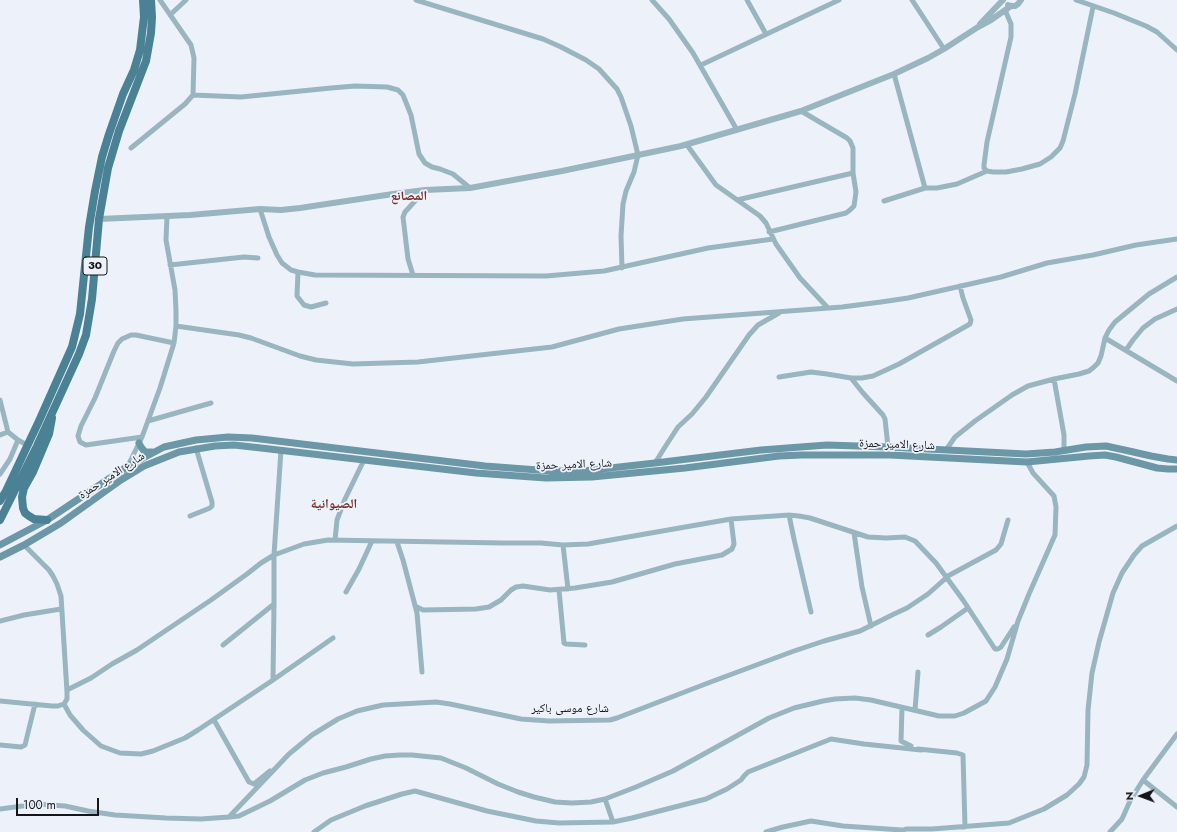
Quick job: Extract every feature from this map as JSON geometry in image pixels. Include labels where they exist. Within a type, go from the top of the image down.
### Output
[{"type":"main road","name":"30","points":[[0,501],[40,421],[72,347],[80,314],[94,191],[109,134],[123,94],[134,70],[140,50],[143,36],[143,0]]},
{"type":"main road","name":"30","points":[[0,520],[53,411],[86,335],[92,298],[100,218],[108,168],[119,131],[146,61],[149,48],[152,17],[151,0]]},
{"type":"main road","points":[[47,520],[34,519],[25,513],[22,497],[24,488],[33,472],[49,434],[53,411]]},
{"type":"main road","name":"شارع الامير حمزة","points":[[0,545],[47,520],[94,488],[152,452],[179,443],[212,438],[239,437],[485,466],[583,471],[804,446],[888,447],[946,450],[1027,462],[1105,455],[1123,458],[1157,468],[1177,469]]},
{"type":"main road","points":[[141,440],[140,447],[145,452],[152,452]]},
{"type":"main road","name":"شارع الامير حمزة","points":[[0,557],[24,546],[61,523],[121,480],[144,466],[179,452],[215,446],[234,445],[476,473],[546,478],[592,477],[778,456],[815,454],[997,457],[1106,446],[1177,460]]},
{"type":"main road","points":[[709,456],[710,464]]},
{"type":"main road","points":[[94,488],[100,496]]},
{"type":"street","points":[[131,148],[185,104],[193,95],[193,51],[188,39],[160,0]]},
{"type":"street","points":[[170,15],[186,0]]},
{"type":"street","points":[[416,0],[543,39],[593,64],[617,89],[631,126],[638,155],[623,204],[621,236],[622,268]]},
{"type":"street","points":[[652,0],[669,19],[701,65],[737,130]]},
{"type":"street","points":[[747,0],[766,34]]},
{"type":"street","points":[[701,65],[838,0]]},
{"type":"street","points":[[912,0],[944,49]]},
{"type":"street","points":[[978,27],[1003,0],[1006,4],[1011,6]]},
{"type":"street","points":[[100,218],[167,216],[260,209],[281,210],[425,190],[470,188],[562,171],[687,144],[801,111],[894,74],[944,49],[1011,6],[1018,4],[1021,0]]},
{"type":"street","points":[[1076,0],[1146,26],[1157,32],[1177,50]]},
{"type":"street","points":[[884,201],[925,188],[937,188],[957,184],[987,171],[1006,172],[1040,164],[1051,158],[1060,148],[1062,142],[1075,94],[1093,7]]},
{"type":"street","points":[[987,171],[984,168],[987,142],[1011,37],[1011,24],[1005,10]]},
{"type":"street","points":[[894,74],[925,188]]},
{"type":"street","points":[[193,95],[241,97],[355,86],[387,87],[398,90],[403,95],[408,105],[418,154],[425,163],[453,174],[470,188]]},
{"type":"street","points":[[769,232],[846,213],[854,206],[856,192],[853,148],[850,141],[801,111]]},
{"type":"street","points":[[687,144],[716,185],[760,216],[766,223],[769,232],[780,250],[800,278],[828,308]]},
{"type":"street","points":[[737,200],[854,173]]},
{"type":"street","points":[[413,275],[408,259],[403,217],[404,212],[425,190]]},
{"type":"street","points":[[260,209],[269,237],[282,263],[291,270],[315,275],[546,276],[604,271],[708,248],[773,239]]},
{"type":"street","points":[[121,480],[141,440],[160,388],[174,343],[176,326],[175,290],[166,240],[167,216]]},
{"type":"street","points":[[176,326],[239,335],[316,360],[353,364],[418,362],[552,347],[619,329],[683,319],[842,307],[908,298],[1001,277],[1046,263],[1093,255],[1136,245],[1177,239]]},
{"type":"street","points":[[170,265],[244,257],[258,258]]},
{"type":"street","points":[[298,272],[297,296],[304,306],[311,308],[326,303]]},
{"type":"street","points":[[946,450],[955,437],[975,420],[1028,386],[1054,378],[1089,371],[1098,363],[1105,338],[1115,322],[1149,294],[1177,277]]},
{"type":"street","points":[[778,377],[811,372],[851,378],[862,378],[882,372],[970,324],[971,320],[960,286]]},
{"type":"street","points":[[1126,350],[1143,328],[1155,319],[1177,309]]},
{"type":"street","points":[[655,463],[664,447],[678,428],[706,397],[749,335],[758,326],[779,312]]},
{"type":"street","points":[[141,440],[86,445],[80,442],[78,436],[114,351],[122,339],[131,335],[136,335],[174,343]]},
{"type":"street","points":[[1105,338],[1177,381]]},
{"type":"street","points":[[851,378],[883,415],[885,419],[888,447]]},
{"type":"street","points":[[1054,378],[1064,435],[1064,451]]},
{"type":"street","points":[[0,400],[8,432],[27,445]]},
{"type":"street","points":[[148,421],[211,403]]},
{"type":"street","points":[[0,436],[8,432]]},
{"type":"street","points":[[0,474],[10,459],[18,440]]},
{"type":"street","points":[[190,516],[212,506],[196,448]]},
{"type":"street","points":[[273,680],[274,555],[281,450]]},
{"type":"street","points":[[335,540],[337,520],[345,499],[364,460]]},
{"type":"street","points":[[0,809],[37,804],[65,806],[115,815],[201,819],[229,818],[239,816],[270,801],[305,780],[323,773],[385,756],[412,754],[441,758],[452,762],[511,790],[555,802],[572,804],[605,799],[636,788],[673,771],[769,718],[794,708],[830,699],[855,698],[871,700],[939,716],[955,716],[964,713],[986,701],[995,687],[1007,659],[1028,594],[1054,540],[1056,531],[1056,507],[1054,496],[1033,473],[1027,462]]},
{"type":"street","points":[[67,690],[91,678],[137,650],[274,555],[304,544],[335,540],[541,543],[563,545],[588,544],[731,519],[789,515],[810,518],[868,537],[911,538],[926,552],[946,577],[994,649],[1001,647],[1018,622]]},
{"type":"street","points":[[789,515],[811,612]]},
{"type":"street","points":[[415,606],[423,610],[476,609],[489,607],[501,600],[516,587],[523,586],[559,590],[568,589],[612,582],[675,564],[717,556],[732,549],[734,544],[731,519]]},
{"type":"street","name":"شارع موسى باكير","points":[[229,818],[289,754],[312,734],[338,719],[357,711],[384,705],[436,702],[521,719],[549,721],[610,720],[617,718],[794,651],[860,631],[907,608],[939,585],[946,577],[1000,547],[1008,520]]},
{"type":"street","points":[[766,832],[783,826],[811,821],[900,831],[1000,824],[1016,821],[1044,809],[1067,795],[1082,780],[1087,765],[1088,710],[1092,673],[1112,593],[1126,566],[1142,546],[1177,526]]},
{"type":"street","points":[[854,533],[862,587],[871,626]]},
{"type":"street","points":[[346,592],[372,541]]},
{"type":"street","points":[[398,542],[415,606],[422,672]]},
{"type":"street","points":[[563,545],[568,589]]},
{"type":"street","points":[[0,701],[58,706],[64,704],[67,699],[61,596],[57,584],[49,570],[24,546]]},
{"type":"street","points":[[559,590],[564,643],[585,644]]},
{"type":"street","points":[[223,645],[274,604]]},
{"type":"street","points":[[928,635],[968,608]]},
{"type":"street","points":[[0,621],[24,615],[61,609]]},
{"type":"street","points":[[64,704],[70,715],[83,730],[101,746],[120,754],[141,754],[153,751],[185,738],[214,720],[333,638]]},
{"type":"street","points":[[915,710],[918,672]]},
{"type":"street","points":[[0,745],[21,747],[25,745],[35,704]]},
{"type":"street","points":[[902,708],[901,741],[906,745],[921,750]]},
{"type":"street","points":[[214,720],[249,782],[254,784],[256,783],[276,768]]},
{"type":"street","points":[[1110,832],[1122,818],[1130,801],[1143,780],[1177,734]]},
{"type":"street","points":[[314,832],[331,820],[366,806],[402,794],[415,792],[536,822],[613,822],[706,799],[727,789],[741,780],[748,772],[831,739],[864,744],[957,753],[963,755],[965,827]]},
{"type":"street","points":[[1143,780],[1177,807]]},
{"type":"street","points":[[605,799],[613,822]]},
{"type":"district","name":"المصانع","points":[[409,197]]},
{"type":"district","name":"الصيوانية","points":[[334,505]]}]
